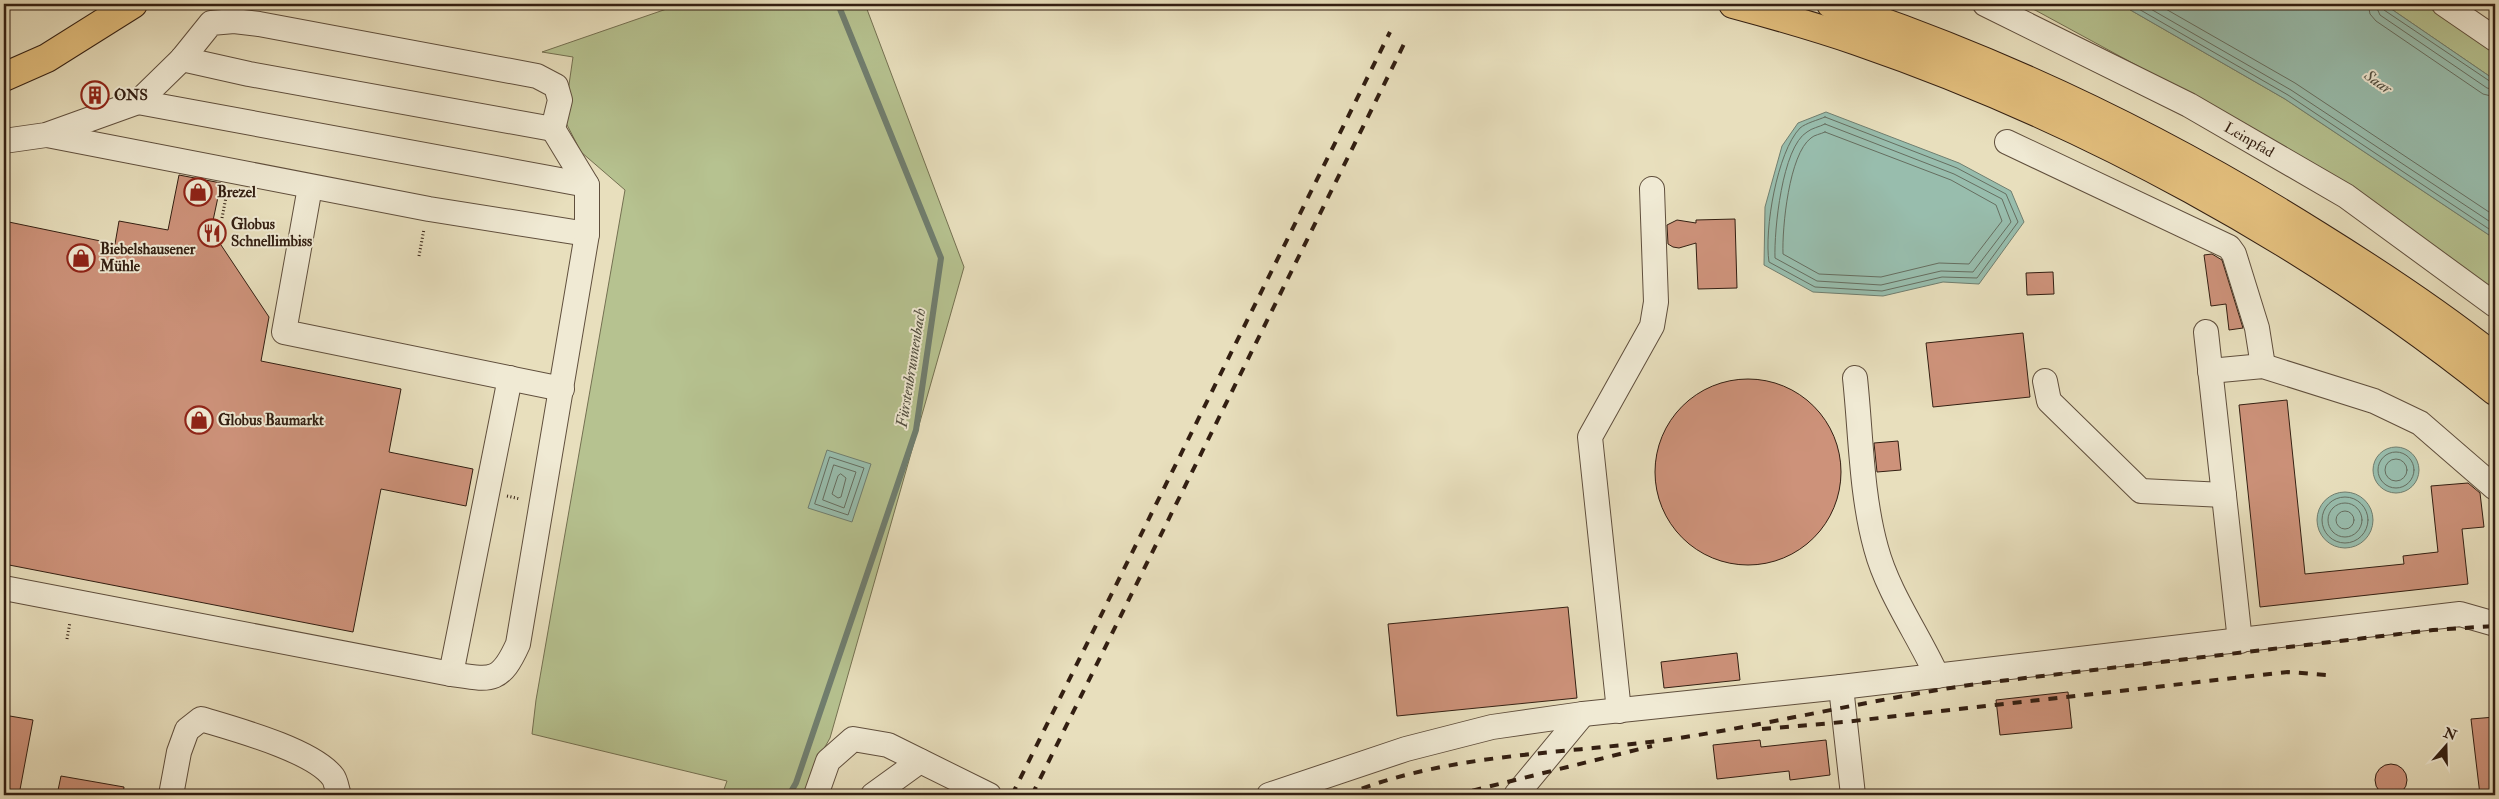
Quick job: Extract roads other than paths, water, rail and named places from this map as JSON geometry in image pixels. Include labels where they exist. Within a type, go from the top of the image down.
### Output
[{"type":"highway","points":[[4,77],[48,58],[134,4]]},
{"type":"highway","points":[[1733,4],[1865,44],[1928,67],[2096,139],[2189,189],[2334,275],[2459,362],[2495,391]]},
{"type":"highway","points":[[1831,4],[1938,43],[2020,77],[2114,120],[2188,158],[2348,254],[2495,358]]},
{"type":"lane","name":"Leinpfad","points":[[1985,4],[2189,105],[2346,196],[2495,304]]},
{"type":"lane","points":[[2444,4],[2495,39]]},
{"type":"lane","points":[[4,141],[46,135],[138,102],[182,60],[211,23],[234,21],[537,76],[556,86],[560,100],[554,129],[587,185],[587,234],[518,644],[504,670],[495,677],[483,678],[451,674],[4,588]]},
{"type":"lane","points":[[182,60],[249,74],[554,129]]},
{"type":"lane","points":[[138,102],[587,185]]},
{"type":"lane","points":[[46,135],[310,186],[587,234]]},
{"type":"lane","points":[[2007,142],[2229,248],[2234,254],[2257,328],[2263,366]]},
{"type":"lane","points":[[310,186],[284,332],[562,389]]},
{"type":"lane","points":[[1619,711],[1590,437],[1652,326],[1656,302],[1652,189]]},
{"type":"lane","points":[[2206,332],[2240,641]]},
{"type":"lane","points":[[2210,371],[2263,366],[2374,401],[2420,423],[2495,488]]},
{"type":"lane","points":[[451,674],[510,378]]},
{"type":"lane","points":[[1856,378],[1868,513],[1877,550],[1898,600],[1937,676]]},
{"type":"lane","points":[[2044,382],[2049,401],[2141,491],[2224,495]]},
{"type":"lane","points":[[1269,795],[1425,744],[1492,727],[1583,714],[1841,687],[2460,614],[2495,624]]},
{"type":"lane","points":[[1841,687],[1853,795]]},
{"type":"lane","points":[[1516,795],[1583,714]]},
{"type":"lane","points":[[171,795],[179,752],[186,730],[201,719],[264,738],[313,761],[333,777],[339,795]]},
{"type":"lane","points":[[816,795],[828,761],[853,739],[888,745],[989,795]]},
{"type":"lane","points":[[873,795],[920,761]]},
{"type":"water","name":"Saar","points":[[2120,4],[2384,4],[2495,80],[2495,239],[2285,99]]},
{"type":"water","points":[[1826,112],[1959,163],[2011,191],[2024,222],[1979,284],[1943,282],[1883,296],[1813,292],[1764,265],[1765,207],[1782,146],[1798,123]]},
{"type":"water","points":[[2396,447],[2409,451],[2415,457],[2419,470],[2415,483],[2409,489],[2396,493],[2383,489],[2377,483],[2373,470],[2377,457],[2383,451]]},
{"type":"water","points":[[827,450],[871,464],[852,522],[808,508]]},
{"type":"water","points":[[2345,492],[2356,494],[2365,500],[2371,509],[2373,520],[2371,531],[2365,540],[2356,546],[2345,548],[2334,546],[2325,540],[2319,531],[2317,520],[2319,509],[2325,500],[2334,494]]},
{"type":"waterway","name":"Fürstenbrunnenbach","points":[[789,795],[796,783],[916,430],[941,258],[838,4]]},
{"type":"railway","points":[[1012,795],[1390,32]]},
{"type":"railway","points":[[1032,795],[1407,38]]},
{"type":"railway","points":[[1345,795],[1387,780],[1429,769],[1516,756],[1692,736],[1983,683],[2433,630],[2495,626]]},
{"type":"railway","points":[[1762,729],[1844,722],[2288,672],[2327,675]]},
{"type":"railway","points":[[1455,795],[1652,746]]},
{"type":"place","name":"ONS","points":[[95,95]]},
{"type":"place","name":"Brezel","points":[[198,192]]},
{"type":"place","name":"Globus Schnellimbiss","points":[[212,233]]},
{"type":"place","name":"Biebelshausener Mühle","points":[[81,258]]},
{"type":"place","name":"Globus Baumarkt","points":[[199,420]]}]
